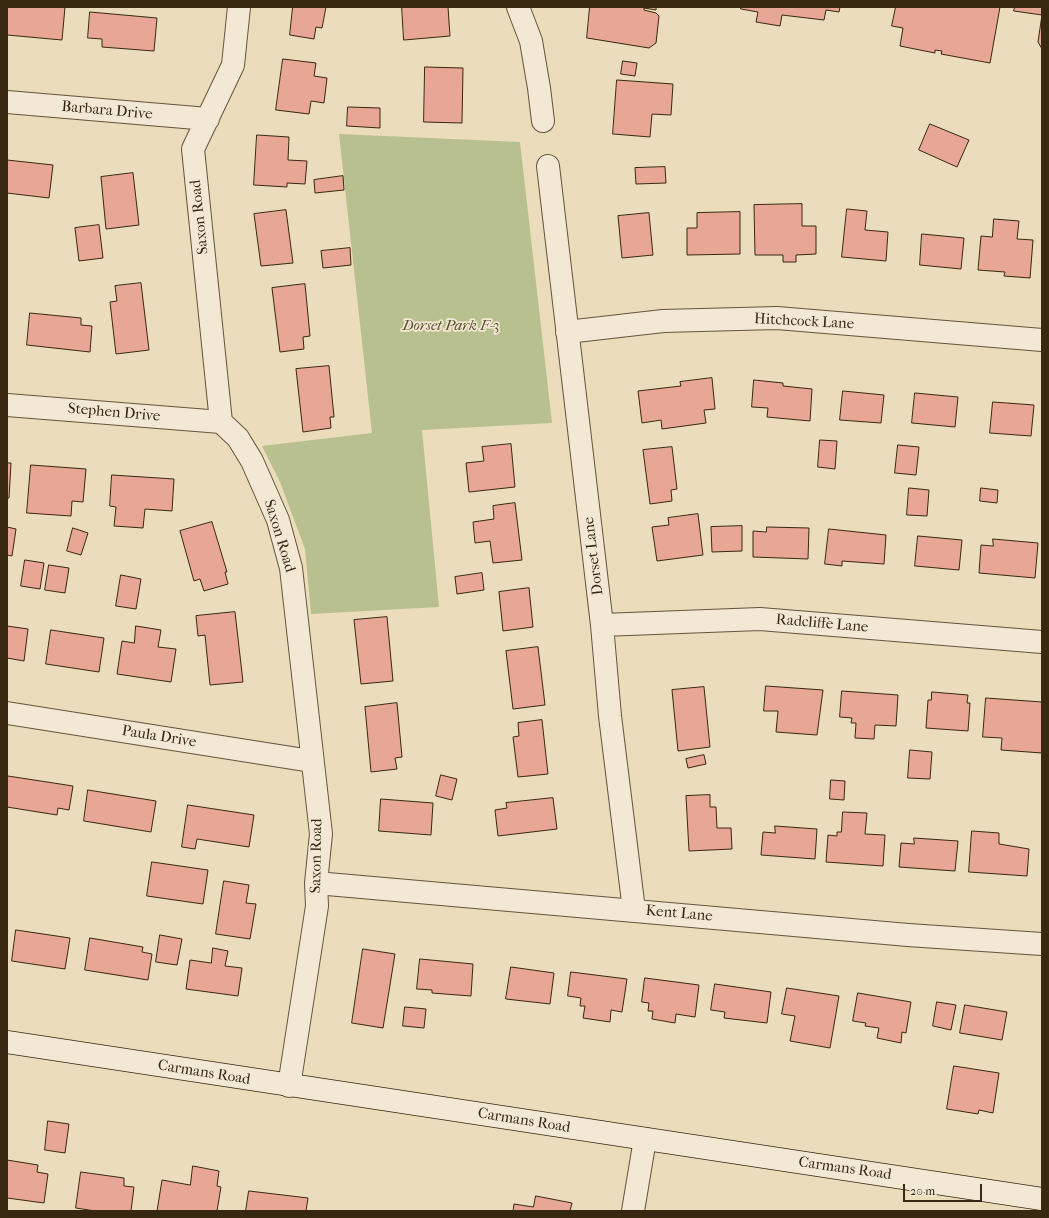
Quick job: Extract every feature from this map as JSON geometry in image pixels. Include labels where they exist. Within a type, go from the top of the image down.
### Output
[{"type":"street","name":"Saxon Road","points":[[239,7],[233,65],[193,149],[222,422],[238,438],[252,461],[278,520],[291,568],[320,834],[316,883],[317,906],[288,1086]]},
{"type":"street","points":[[518,7],[531,41],[540,88],[543,121]]},
{"type":"street","name":"Barbara Drive","points":[[7,102],[208,119]]},
{"type":"street","name":"Dorset Lane","points":[[548,166],[602,625],[610,716],[634,910]]},
{"type":"street","name":"Hitchcock Lane","points":[[567,332],[663,321],[777,318],[1042,340]]},
{"type":"street","name":"Stephen Drive","points":[[7,404],[222,422]]},
{"type":"street","name":"Radcliffe Lane","points":[[602,625],[760,619],[1042,642]]},
{"type":"street","name":"Paula Drive","points":[[7,713],[311,761]]},
{"type":"street","name":"Kent Lane","points":[[316,883],[908,935],[1042,944]]},
{"type":"street","name":"Carmans Road","points":[[7,1042],[288,1086],[1042,1198]]},
{"type":"street","points":[[633,1211],[645,1139]]},
{"type":"green space","name":"Dorset Park F-3","points":[[339,134],[520,142],[552,423],[422,430],[439,607],[311,614],[305,549],[280,482],[262,446],[372,433]]},
{"type":"building","points":[[7,7],[65,7],[62,40],[7,35]]},
{"type":"building","points":[[293,7],[326,7],[322,28],[316,27],[314,39],[290,35]]},
{"type":"building","points":[[402,7],[448,7],[450,36],[404,40]]},
{"type":"building","points":[[590,7],[656,7],[656,10],[644,8],[644,10],[656,13],[659,16],[656,43],[649,48],[587,38]]},
{"type":"building","points":[[741,7],[840,7],[839,12],[826,10],[824,20],[782,15],[780,26],[756,22],[758,12],[741,9]]},
{"type":"building","points":[[896,7],[1000,7],[990,63],[941,54],[942,51],[935,50],[935,53],[900,46],[903,28],[892,26]]},
{"type":"building","points":[[1015,7],[1042,7],[1042,15],[1014,11]]},
{"type":"building","points":[[90,12],[157,18],[154,51],[102,47],[102,39],[88,38]]},
{"type":"building","points":[[1042,15],[1042,49],[1038,42]]},
{"type":"building","points":[[283,59],[316,63],[314,76],[327,78],[324,103],[311,101],[309,114],[276,110]]},
{"type":"building","points":[[623,61],[637,63],[635,76],[621,74]]},
{"type":"building","points":[[425,67],[463,68],[462,123],[424,122]]},
{"type":"building","points":[[617,80],[673,84],[671,115],[652,114],[650,137],[613,134]]},
{"type":"building","points":[[348,107],[380,108],[380,128],[347,126]]},
{"type":"building","points":[[930,124],[969,140],[957,167],[919,150]]},
{"type":"building","points":[[257,135],[289,137],[288,160],[307,161],[305,184],[287,183],[287,187],[254,185]]},
{"type":"building","points":[[7,160],[53,165],[49,198],[7,193]]},
{"type":"building","points":[[665,167],[666,183],[636,184],[635,168]]},
{"type":"building","points":[[133,173],[139,225],[106,229],[101,177]]},
{"type":"building","points":[[343,176],[344,190],[315,193],[314,180]]},
{"type":"building","points":[[802,204],[802,226],[816,226],[816,254],[796,255],[796,262],[783,262],[783,255],[755,255],[754,205]]},
{"type":"building","points":[[847,209],[867,211],[865,230],[888,232],[886,261],[842,257]]},
{"type":"building","points":[[286,210],[293,263],[261,266],[254,214]]},
{"type":"building","points":[[740,212],[740,254],[687,255],[687,228],[697,228],[697,213]]},
{"type":"building","points":[[649,213],[653,255],[622,258],[618,216]]},
{"type":"building","points":[[994,219],[1019,221],[1017,239],[1033,240],[1030,278],[1004,276],[1005,272],[978,270],[981,236],[992,237]]},
{"type":"building","points":[[99,225],[103,258],[79,261],[75,228]]},
{"type":"building","points":[[922,234],[964,238],[961,269],[920,265]]},
{"type":"building","points":[[350,248],[351,265],[323,268],[321,251]]},
{"type":"building","points":[[141,283],[149,350],[116,354],[110,302],[117,301],[115,286]]},
{"type":"building","points":[[305,284],[310,336],[303,337],[304,349],[280,352],[272,288]]},
{"type":"building","points":[[30,313],[81,318],[81,325],[92,326],[90,352],[27,345]]},
{"type":"building","points":[[329,366],[334,417],[330,417],[331,428],[303,432],[296,369]]},
{"type":"building","points":[[712,378],[715,409],[704,410],[706,423],[662,429],[661,420],[642,423],[638,391],[681,386],[680,382]]},
{"type":"building","points":[[754,380],[783,383],[783,386],[812,389],[810,421],[767,417],[768,408],[752,407]]},
{"type":"building","points":[[843,391],[884,395],[881,423],[840,420]]},
{"type":"building","points":[[915,393],[958,397],[955,427],[912,423]]},
{"type":"building","points":[[993,402],[1034,405],[1031,436],[990,433]]},
{"type":"building","points":[[820,440],[837,441],[835,469],[818,467]]},
{"type":"building","points":[[511,444],[515,487],[469,492],[466,463],[484,461],[482,447]]},
{"type":"building","points":[[898,445],[919,447],[916,475],[895,473]]},
{"type":"building","points":[[672,447],[677,489],[671,490],[672,501],[650,504],[643,450]]},
{"type":"building","points":[[7,463],[11,463],[9,498],[7,498]]},
{"type":"building","points":[[31,465],[86,469],[83,502],[72,501],[71,516],[27,513]]},
{"type":"building","points":[[112,475],[174,479],[172,511],[145,509],[143,528],[114,526],[116,507],[110,506]]},
{"type":"building","points":[[909,488],[929,490],[927,516],[907,515]]},
{"type":"building","points":[[981,488],[998,490],[997,503],[980,501]]},
{"type":"building","points":[[515,503],[522,560],[493,563],[490,541],[475,543],[473,522],[494,519],[493,506]]},
{"type":"building","points":[[698,514],[703,555],[657,561],[652,527],[669,525],[668,518]]},
{"type":"building","points":[[212,522],[227,572],[225,572],[228,584],[204,591],[200,579],[194,581],[180,531]]},
{"type":"building","points":[[742,526],[742,551],[712,552],[711,527]]},
{"type":"building","points":[[7,527],[16,529],[12,556],[7,555]]},
{"type":"building","points":[[767,527],[809,528],[808,559],[753,557],[753,531],[766,532]]},
{"type":"building","points":[[73,528],[88,533],[81,555],[67,551]]},
{"type":"building","points":[[829,529],[886,535],[884,564],[842,561],[842,566],[825,564]]},
{"type":"building","points":[[918,536],[962,540],[959,570],[915,566]]},
{"type":"building","points":[[993,539],[1038,543],[1035,578],[979,573],[981,545],[993,546]]},
{"type":"building","points":[[25,560],[44,563],[40,589],[21,586]]},
{"type":"building","points":[[49,565],[69,568],[65,593],[45,590]]},
{"type":"building","points":[[482,573],[484,590],[457,594],[455,577]]},
{"type":"building","points":[[121,575],[141,579],[136,609],[116,606]]},
{"type":"building","points":[[529,588],[533,627],[503,631],[499,592]]},
{"type":"building","points":[[235,612],[243,682],[210,685],[205,635],[198,636],[196,616]]},
{"type":"building","points":[[387,617],[393,681],[361,684],[354,620]]},
{"type":"building","points":[[7,626],[28,629],[24,661],[7,658]]},
{"type":"building","points":[[136,626],[161,630],[158,647],[176,649],[171,682],[117,674],[122,641],[134,643]]},
{"type":"building","points":[[51,630],[104,638],[99,672],[46,664]]},
{"type":"building","points":[[538,647],[545,705],[513,709],[506,651]]},
{"type":"building","points":[[766,686],[823,690],[817,735],[776,732],[778,711],[764,711]]},
{"type":"building","points":[[704,687],[710,747],[678,751],[672,690]]},
{"type":"building","points":[[842,691],[898,695],[896,726],[875,725],[874,739],[855,738],[856,723],[851,723],[852,718],[840,717]]},
{"type":"building","points":[[932,692],[968,695],[967,703],[970,703],[968,731],[926,728],[928,700],[931,700]]},
{"type":"building","points":[[986,698],[1042,702],[1042,753],[1001,750],[1002,738],[983,737]]},
{"type":"building","points":[[397,703],[402,757],[395,758],[397,769],[371,772],[365,707]]},
{"type":"building","points":[[542,720],[548,774],[518,777],[513,737],[519,736],[518,723]]},
{"type":"building","points":[[910,750],[932,752],[930,779],[908,778]]},
{"type":"building","points":[[704,755],[706,764],[688,768],[686,759]]},
{"type":"building","points":[[441,775],[457,779],[452,800],[436,796]]},
{"type":"building","points":[[8,776],[73,786],[69,810],[58,808],[57,815],[7,807]]},
{"type":"building","points":[[831,780],[845,781],[844,800],[830,799]]},
{"type":"building","points":[[88,790],[156,801],[151,832],[84,821]]},
{"type":"building","points":[[710,795],[710,807],[716,807],[717,828],[731,828],[732,849],[689,851],[686,796]]},
{"type":"building","points":[[553,798],[557,829],[498,836],[495,810],[507,808],[506,803]]},
{"type":"building","points":[[381,799],[433,803],[431,835],[379,831]]},
{"type":"building","points":[[188,805],[254,815],[249,847],[197,839],[195,849],[182,847]]},
{"type":"building","points":[[843,812],[867,813],[865,834],[885,835],[883,866],[826,862],[828,835],[837,836],[837,832],[841,832]]},
{"type":"building","points":[[775,826],[817,829],[815,859],[761,855],[763,832],[775,833]]},
{"type":"building","points":[[972,831],[999,833],[999,844],[1029,849],[1027,876],[969,872]]},
{"type":"building","points":[[914,838],[958,841],[955,871],[899,867],[901,843],[914,844]]},
{"type":"building","points":[[152,862],[208,870],[203,904],[147,896]]},
{"type":"building","points":[[224,881],[249,885],[246,903],[256,904],[250,939],[216,934]]},
{"type":"building","points":[[16,930],[70,938],[65,969],[12,961]]},
{"type":"building","points":[[160,935],[182,939],[177,965],[156,962]]},
{"type":"building","points":[[90,938],[143,947],[142,952],[152,954],[148,980],[85,970]]},
{"type":"building","points":[[213,948],[228,951],[225,966],[242,968],[238,996],[186,989],[190,960],[211,963]]},
{"type":"building","points":[[363,949],[395,954],[383,1028],[352,1023]]},
{"type":"building","points":[[420,959],[473,964],[471,996],[432,993],[432,990],[417,989]]},
{"type":"building","points":[[511,967],[554,973],[550,1004],[506,999]]},
{"type":"building","points":[[571,972],[627,979],[622,1012],[611,1010],[610,1022],[583,1018],[585,1006],[580,1006],[581,998],[568,996]]},
{"type":"building","points":[[645,978],[699,985],[695,1017],[676,1014],[675,1023],[652,1019],[653,1011],[648,1011],[649,1003],[642,1002]]},
{"type":"building","points":[[715,984],[771,992],[767,1023],[724,1018],[725,1012],[711,1010]]},
{"type":"building","points":[[787,988],[839,996],[830,1048],[790,1041],[795,1016],[782,1014]]},
{"type":"building","points":[[858,993],[911,1002],[906,1033],[902,1032],[901,1043],[877,1038],[879,1028],[865,1026],[866,1023],[853,1021]]},
{"type":"building","points":[[937,1002],[956,1005],[951,1030],[933,1026]]},
{"type":"building","points":[[965,1005],[1007,1012],[1002,1040],[960,1033]]},
{"type":"building","points":[[405,1007],[426,1009],[424,1028],[403,1026]]},
{"type":"building","points":[[954,1066],[999,1073],[993,1113],[979,1110],[978,1114],[947,1109]]},
{"type":"building","points":[[48,1121],[69,1124],[65,1153],[45,1150]]},
{"type":"building","points":[[7,1160],[38,1165],[37,1172],[48,1174],[44,1203],[7,1198]]},
{"type":"building","points":[[193,1166],[219,1171],[217,1186],[221,1187],[217,1211],[157,1211],[162,1180],[190,1185]]},
{"type":"building","points":[[81,1172],[124,1178],[124,1186],[134,1187],[131,1211],[95,1211],[76,1208]]},
{"type":"building","points":[[249,1191],[308,1198],[306,1211],[246,1211]]},
{"type":"building","points":[[536,1196],[572,1203],[570,1211],[513,1211],[514,1204],[533,1207]]}]
